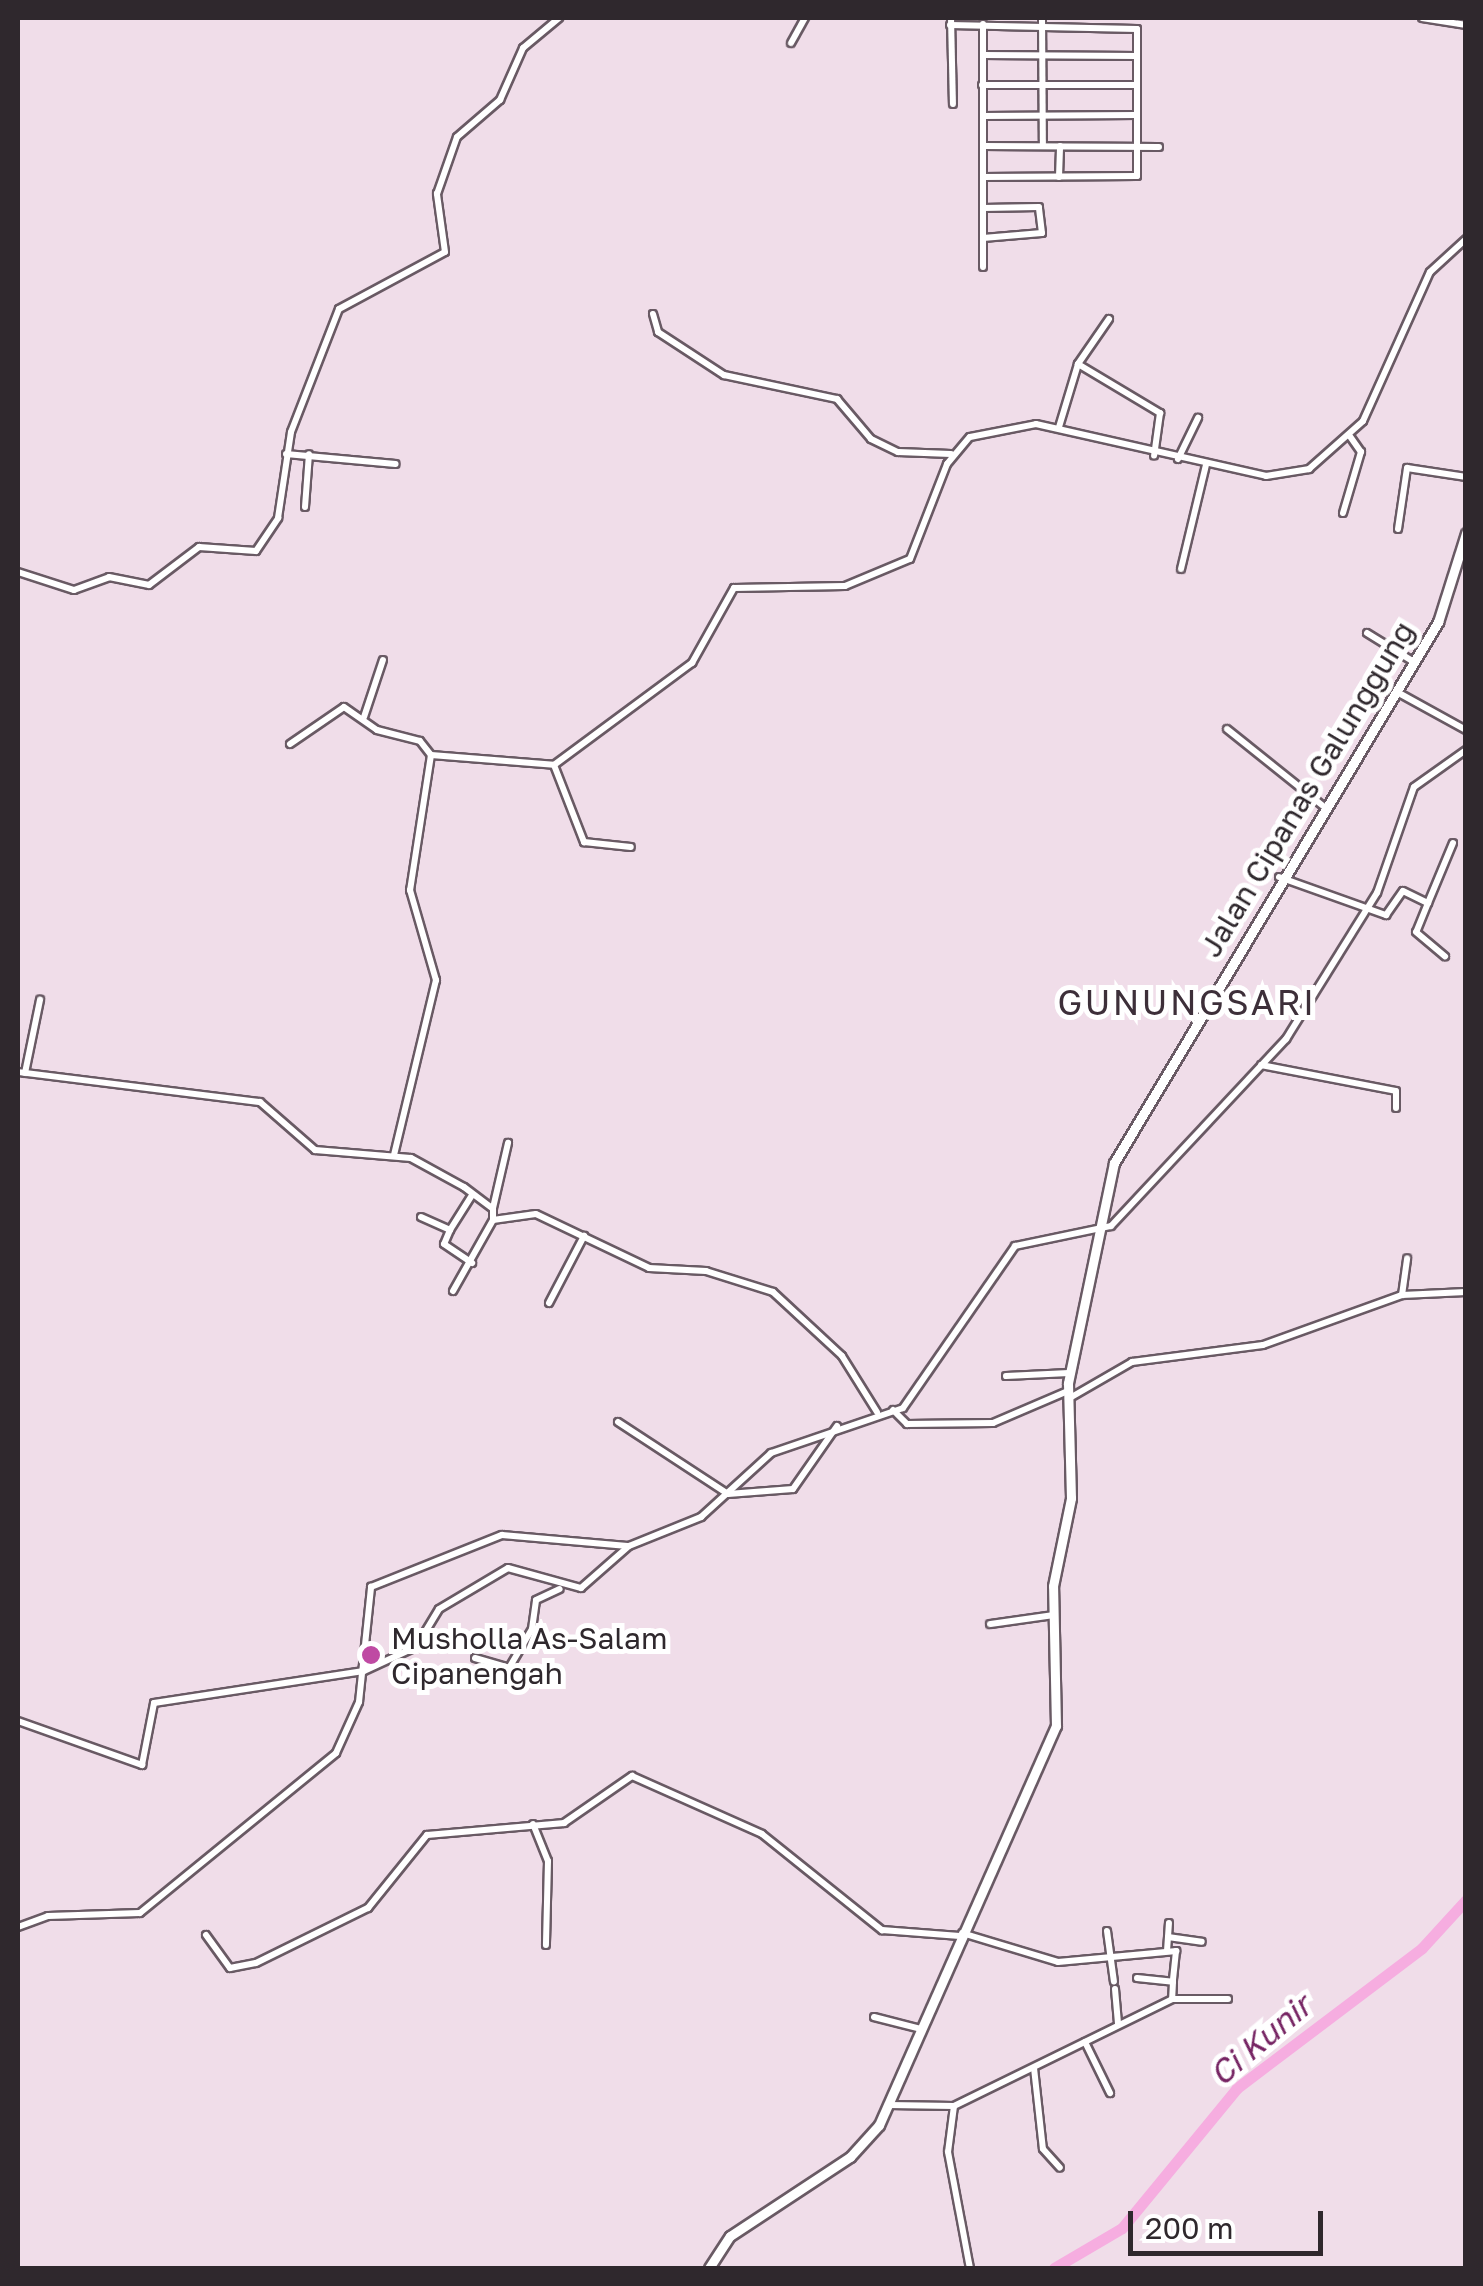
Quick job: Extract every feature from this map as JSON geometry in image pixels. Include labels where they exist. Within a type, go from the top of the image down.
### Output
[{"type":"street","points":[[18,572],[74,590],[112,576],[149,585],[199,546],[256,551],[278,518],[286,454],[338,309],[445,252],[437,194],[457,137],[500,100],[523,48],[560,18]]},
{"type":"street","points":[[790,43],[805,18]]},
{"type":"street","points":[[1422,18],[1466,25]]},
{"type":"street","points":[[953,104],[951,21],[1138,22],[1135,177],[983,177]]},
{"type":"street","points":[[1042,21],[1043,146]]},
{"type":"street","points":[[982,267],[983,24]]},
{"type":"street","points":[[983,55],[1137,56]]},
{"type":"street","points":[[982,85],[1136,86]]},
{"type":"street","points":[[983,116],[1136,114]]},
{"type":"street","points":[[983,146],[1159,148]]},
{"type":"street","points":[[1060,146],[1060,177]]},
{"type":"street","points":[[983,208],[1039,207],[1042,232],[983,238]]},
{"type":"street","points":[[653,314],[658,332],[724,375],[836,399],[870,439],[898,452],[951,454],[998,429],[1059,427],[1154,456],[1289,477],[1350,436],[1430,272],[1466,239]]},
{"type":"street","points":[[1059,427],[1078,364],[1109,319]]},
{"type":"street","points":[[1078,364],[1160,413],[1154,456]]},
{"type":"street","points":[[1178,459],[1198,418]]},
{"type":"street","points":[[1342,513],[1361,452],[1350,436]]},
{"type":"street","points":[[286,454],[396,464]]},
{"type":"street","points":[[305,507],[309,454]]},
{"type":"street","points":[[430,756],[554,765],[692,663],[734,588],[845,586],[914,556],[951,454]]},
{"type":"street","points":[[1181,569],[1206,465]]},
{"type":"street","points":[[1398,529],[1398,482],[1407,468],[1464,477]]},
{"type":"street","name":"Jalan Cipanas Galunggung","points":[[709,2268],[730,2236],[850,2157],[889,2105],[960,1934],[1056,1726],[1054,1615],[1071,1498],[1067,1395],[1095,1230],[1123,1144],[1279,877],[1396,692],[1455,589],[1466,533]]},
{"type":"street","points":[[1367,632],[1414,662]]},
{"type":"street","points":[[364,719],[383,660]]},
{"type":"street","points":[[1396,692],[1466,730]]},
{"type":"street","points":[[290,744],[338,708],[420,741],[430,756],[410,890],[436,980],[394,1155]]},
{"type":"street","points":[[1227,729],[1323,806]]},
{"type":"street","points":[[18,1927],[48,1916],[140,1913],[216,1859],[344,1745],[358,1673],[364,1598],[383,1580],[502,1535],[629,1546],[668,1536],[728,1494],[771,1454],[838,1425],[909,1402],[1024,1238],[1095,1230],[1286,1039],[1364,909],[1414,787],[1466,750]]},
{"type":"street","points":[[554,765],[584,842],[631,847]]},
{"type":"street","points":[[1446,956],[1416,932],[1453,843]]},
{"type":"street","points":[[1279,877],[1390,915],[1403,891],[1428,903]]},
{"type":"street","points":[[40,1000],[21,1072],[260,1102],[316,1150],[394,1155],[493,1209]]},
{"type":"street","points":[[1261,1064],[1396,1091],[1396,1108]]},
{"type":"street","points":[[453,1291],[493,1220],[508,1143]]},
{"type":"street","points":[[472,1195],[445,1245],[472,1263]]},
{"type":"street","points":[[493,1220],[536,1214],[649,1268],[706,1271],[773,1292],[842,1356],[878,1413]]},
{"type":"street","points":[[421,1217],[450,1230]]},
{"type":"street","points":[[549,1304],[584,1236]]},
{"type":"street","points":[[1402,1294],[1407,1258]]},
{"type":"street","points":[[894,1410],[907,1424],[993,1422],[1067,1395],[1132,1362],[1263,1345],[1402,1294],[1466,1292]]},
{"type":"street","points":[[1006,1376],[1046,1367],[1070,1373]]},
{"type":"street","points":[[618,1422],[728,1494],[793,1490],[838,1425]]},
{"type":"street","points":[[475,1658],[510,1667],[536,1600],[591,1582],[629,1546]]},
{"type":"street","points":[[18,1721],[138,1766],[154,1702],[358,1673],[416,1647],[439,1609],[508,1568],[560,1589]]},
{"type":"street","points":[[990,1624],[1054,1615]]},
{"type":"street","points":[[206,1935],[230,1968],[256,1963],[368,1908],[427,1835],[571,1820],[619,1778],[640,1777],[762,1834],[882,1930],[960,1934],[1050,1960],[1168,1951],[1178,1954],[1172,1999]]},
{"type":"street","points":[[533,1824],[548,1860],[546,1945]]},
{"type":"street","points":[[1168,1951],[1169,1923]]},
{"type":"street","points":[[1108,1931],[1118,2024]]},
{"type":"street","points":[[1168,1937],[1202,1942]]},
{"type":"street","points":[[1137,1978],[1173,1982]]},
{"type":"street","points":[[889,2105],[954,2106],[1172,1999],[1228,1999]]},
{"type":"street","points":[[874,2018],[921,2029]]},
{"type":"street","points":[[1085,2042],[1110,2093]]},
{"type":"street","points":[[1034,2068],[1043,2149],[1060,2168]]},
{"type":"street","points":[[954,2106],[948,2152],[970,2268]]},
{"type":"waterway","name":"Ci Kunir","points":[[1054,2268],[1122,2228],[1237,2088],[1422,1948],[1466,1900]]},
{"type":"place","name":"Musholla As-Salam Cipanengah","points":[[371,1655]]},
{"type":"district","name":"GUNUNGSARI","points":[[1187,1002]]}]
